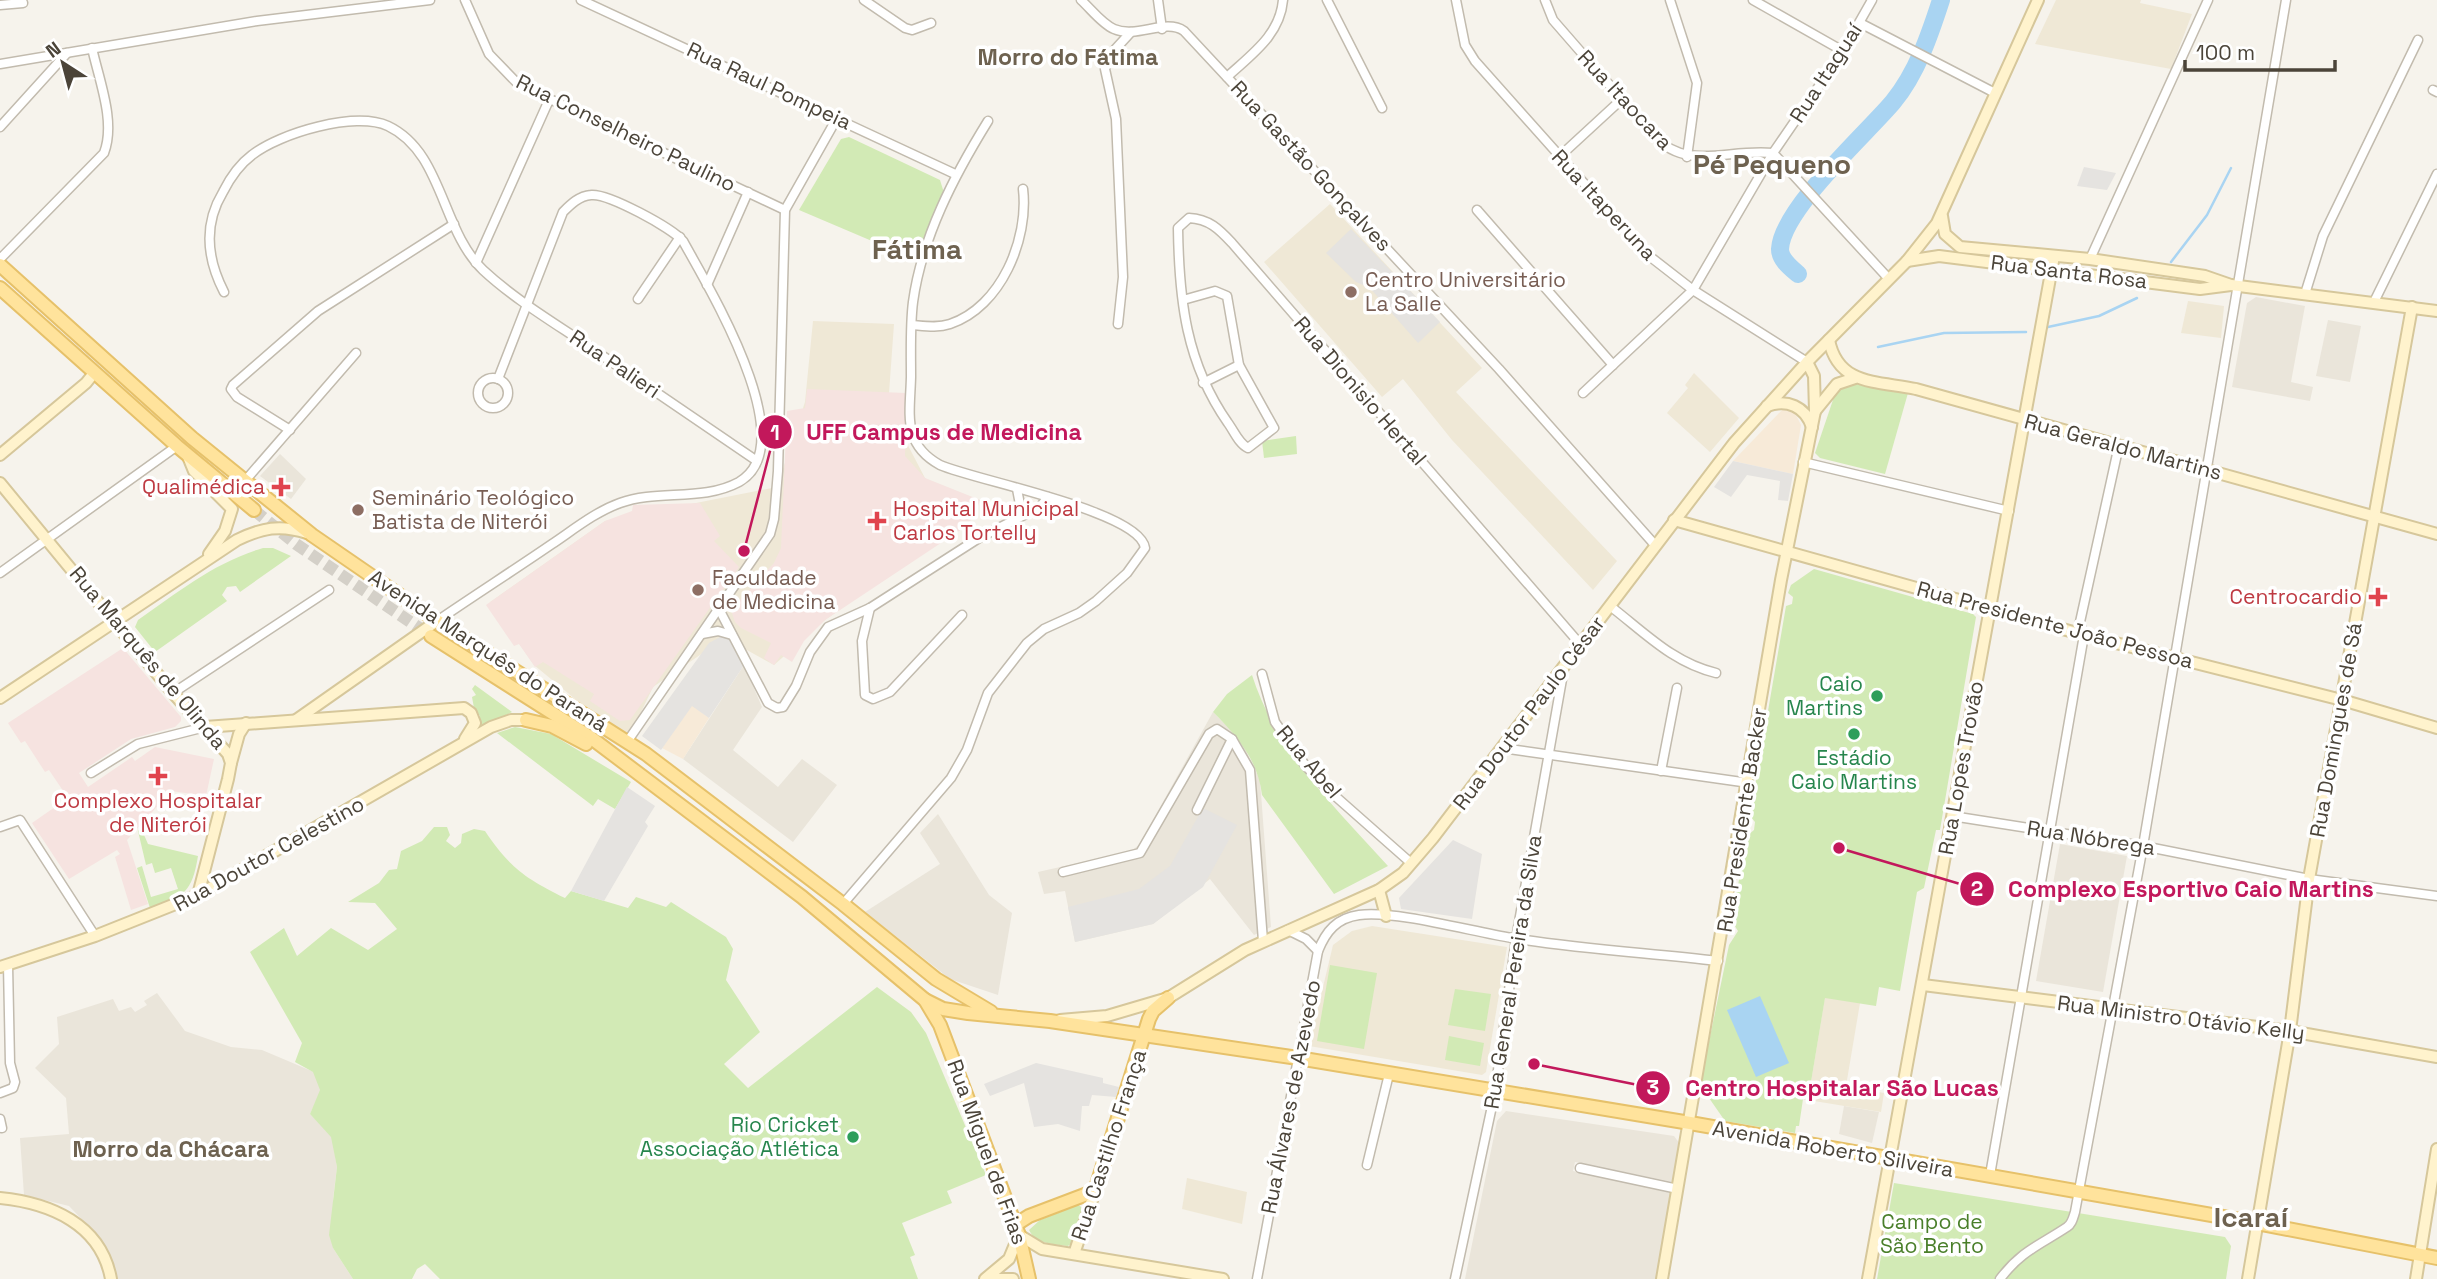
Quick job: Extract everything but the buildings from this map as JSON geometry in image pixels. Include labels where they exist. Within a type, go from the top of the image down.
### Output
[{"type":"main road","name":"Avenida Marquês do Paraná","points":[[0,265],[244,482],[312,535],[437,621],[627,742],[844,904],[936,979],[974,1005],[994,1013]]},
{"type":"main road","points":[[0,288],[34,328],[94,373],[254,510]]},
{"type":"main road","points":[[34,328],[50,311]]},
{"type":"main road","points":[[94,373],[106,361]]},
{"type":"main road","name":"Avenida Marquês do Paraná","points":[[431,636],[590,737],[802,897],[925,1000],[940,1025]]},
{"type":"main road","points":[[526,720],[552,726],[638,773]]},
{"type":"main road","name":"Rua Castilho França","points":[[1095,1191],[1153,1011],[1168,998]]},
{"type":"main road","points":[[925,1000],[943,1009],[994,1013]]},
{"type":"main road","name":"Rua Doutor Paulo César","points":[[994,1013],[1050,1021]]},
{"type":"main road","name":"Avenida Roberto Silveira","points":[[1050,1021],[1298,1058],[1690,1123],[2257,1223],[2437,1258]]},
{"type":"main road","name":"Rua Miguel de Frias","points":[[940,1025],[1017,1230],[1030,1279]]},
{"type":"main road","points":[[1017,1230],[1028,1216],[1095,1191]]},
{"type":"street","points":[[0,64],[257,21],[430,0]]},
{"type":"street","name":"Rua Conselheiro Paulino","points":[[465,0],[482,40],[498,66],[518,84],[785,210]]},
{"type":"street","name":"Rua Raul Pompeia","points":[[581,0],[955,174]]},
{"type":"street","points":[[864,0],[905,28],[912,30],[932,23]]},
{"type":"street","points":[[1081,0],[1115,30],[1131,32]]},
{"type":"street","points":[[1157,0],[1163,29]]},
{"type":"street","points":[[1227,77],[1273,31],[1282,14],[1283,0]]},
{"type":"street","points":[[1327,0],[1382,108]]},
{"type":"street","name":"Rua Itaperuna","points":[[1456,0],[1468,51],[1635,244],[1693,290],[1807,362]]},
{"type":"street","name":"Rua Itaocara","points":[[1545,0],[1553,20],[1665,147],[1687,157],[1748,151],[1773,153]]},
{"type":"street","points":[[1670,0],[1694,65],[1697,83],[1687,157]]},
{"type":"street","points":[[1753,0],[1843,51]]},
{"type":"street","name":"Rua Itaguaí","points":[[1583,393],[1693,290],[1773,153],[1843,51],[1872,0]]},
{"type":"street","name":"Rua Doutor Paulo César","points":[[1050,1021],[1107,1016],[1168,998],[1264,941],[1379,890],[1399,877],[1502,748],[1674,520],[1767,406],[1907,261],[1942,216],[2038,0]]},
{"type":"street","points":[[2090,259],[2208,0]]},
{"type":"street","points":[[2000,1279],[2010,1266],[2042,1239],[2068,1226],[2079,1192],[2176,659],[2208,470],[2233,285],[2286,0]]},
{"type":"street","points":[[0,5],[23,3]]},
{"type":"street","points":[[1860,23],[1995,93]]},
{"type":"street","name":"Rua Gastão Gonçalves","points":[[1131,32],[1171,26],[1184,31],[1499,369],[1655,545]]},
{"type":"street","points":[[1118,324],[1123,277],[1116,119],[1105,69],[1109,55],[1131,32]]},
{"type":"street","points":[[2305,294],[2323,236],[2418,40]]},
{"type":"street","points":[[0,259],[104,153],[108,144],[107,122],[92,48]]},
{"type":"street","points":[[0,127],[67,53]]},
{"type":"street","points":[[1559,157],[1622,99]]},
{"type":"street","points":[[476,263],[549,100]]},
{"type":"street","points":[[627,742],[760,551],[774,519],[785,210],[837,118]]},
{"type":"street","points":[[224,292],[215,275],[208,239],[219,198],[252,155],[267,145],[310,129],[353,120],[386,125],[417,150],[476,263]]},
{"type":"street","points":[[844,904],[951,778],[967,750],[988,693],[1027,643],[1044,629],[1096,601],[1127,573],[1145,548],[1144,540],[1132,528],[1048,497],[940,466],[916,445],[909,415],[913,305],[922,259],[955,174],[988,121]]},
{"type":"street","points":[[1773,153],[1889,279]]},
{"type":"street","points":[[2374,302],[2437,174]]},
{"type":"street","points":[[912,326],[952,323],[989,298],[1004,277],[1018,238],[1024,201],[1023,189]]},
{"type":"street","points":[[707,285],[748,192]]},
{"type":"street","points":[[294,721],[598,513],[630,500],[693,495],[725,487],[749,474],[757,461],[759,428],[744,356],[680,237],[668,228],[604,198],[589,195],[579,199],[563,212],[498,379]]},
{"type":"street","points":[[1477,210],[1613,365]]},
{"type":"street","name":"Rua Santa Rosa","points":[[1942,216],[1945,234],[1953,243],[2052,270],[2200,289],[2233,285]]},
{"type":"street","name":"Rua Dionisio Hertal","points":[[1183,300],[1215,290],[1224,292],[1239,365],[1272,419],[1274,428],[1248,448],[1244,446],[1203,383],[1195,361],[1183,300],[1178,228],[1189,218],[1200,218],[1217,228],[1231,243],[1580,644]]},
{"type":"street","points":[[290,430],[237,397],[233,386],[318,311],[454,224]]},
{"type":"street","points":[[638,299],[680,237]]},
{"type":"street","name":"Rua Santa Rosa","points":[[1907,261],[1939,256],[2054,256],[2090,259],[2205,276],[2233,285],[2437,311]]},
{"type":"street","name":"Rua Lopes Trovão","points":[[1868,1279],[2054,256]]},
{"type":"street","name":"Rua Palieri","points":[[476,263],[526,304],[757,461]]},
{"type":"street","name":"Rua Domingues de Sá","points":[[2248,1279],[2290,1031],[2309,879],[2413,307]]},
{"type":"street","points":[[1815,411],[1837,384],[1855,378],[1835,360],[1829,340]]},
{"type":"street","points":[[244,482],[356,352]]},
{"type":"street","name":"Rua Presidente Backer","points":[[1662,1279],[1787,550],[1815,411],[1814,376],[1807,362]]},
{"type":"street","points":[[1203,383],[1239,365]]},
{"type":"street","points":[[0,455],[86,383],[94,373]]},
{"type":"street","name":"Rua Geraldo Martins","points":[[1855,378],[1916,389],[2328,505],[2374,514],[2437,534]]},
{"type":"street","points":[[1767,406],[1785,403],[1797,407],[1807,415],[1812,427]]},
{"type":"street","points":[[1990,1175],[2084,635],[2080,622],[2119,445]]},
{"type":"street","points":[[0,573],[182,450],[194,471],[232,509],[225,531],[200,564]]},
{"type":"street","points":[[1803,462],[2009,510]]},
{"type":"street","name":"Rua Marquês de Olinda","points":[[0,483],[173,693],[224,747],[231,763],[198,895]]},
{"type":"street","points":[[1017,489],[1022,515]]},
{"type":"street","points":[[719,608],[768,703],[777,708],[789,701],[810,652],[828,627],[870,608],[979,538],[1040,507],[1048,497]]},
{"type":"street","name":"Rua Presidente João Pessoa","points":[[1674,520],[2084,635],[2342,700],[2437,729]]},
{"type":"street","points":[[0,698],[237,540],[268,527],[285,527],[312,535]]},
{"type":"street","points":[[173,693],[329,590]]},
{"type":"street","points":[[1610,606],[1675,658],[1695,668],[1716,673]]},
{"type":"street","points":[[870,608],[862,641],[865,695],[873,699],[890,692],[962,615]]},
{"type":"street","points":[[702,634],[718,631],[732,635]]},
{"type":"street","name":"Rua General Pereira da Silva","points":[[1455,1279],[1495,1092],[1516,939],[1565,665]]},
{"type":"street","name":"Rua Abel","points":[[1262,674],[1275,722],[1305,765],[1326,788],[1411,863]]},
{"type":"street","points":[[1661,771],[1677,688]]},
{"type":"street","points":[[324,700],[323,709],[330,719]]},
{"type":"street","points":[[91,773],[138,744],[205,727],[246,723],[464,708],[471,713],[475,723],[461,745]]},
{"type":"street","name":"Rua Doutor Celestino","points":[[4,966],[95,936],[198,895],[493,726],[511,720],[526,720]]},
{"type":"street","points":[[231,763],[239,734],[246,723]]},
{"type":"street","points":[[1063,872],[1140,853],[1209,734],[1217,729],[1232,739],[1250,770],[1264,941]]},
{"type":"street","points":[[1197,810],[1232,739]]},
{"type":"street","points":[[1502,748],[1749,783]]},
{"type":"street","name":"Rua Nóbrega","points":[[1952,816],[2143,846],[2309,879],[2437,896]]},
{"type":"street","points":[[0,827],[20,820],[95,936]]},
{"type":"street","points":[[1379,890],[1386,916]]},
{"type":"street","points":[[1318,951],[1329,929],[1337,922],[1359,915],[1386,916],[1516,939],[1718,961]]},
{"type":"street","name":"Rua Álvares de Azevedo","points":[[1256,1279],[1318,951],[1306,939],[1289,930]]},
{"type":"street","points":[[0,1093],[13,1087],[15,1082],[10,1063],[4,966]]},
{"type":"street","name":"Rua Ministro Otávio Kelly","points":[[1923,985],[2290,1031],[2437,1057]]},
{"type":"street","points":[[1367,1165],[1389,1074]]},
{"type":"street","points":[[2416,1279],[2437,1149]]},
{"type":"street","points":[[1580,1168],[1678,1189]]},
{"type":"street","name":"Rua Castilho França","points":[[1074,1254],[1095,1191]]},
{"type":"street","points":[[0,1198],[49,1208],[79,1224],[104,1257],[111,1279]]},
{"type":"street","points":[[986,1279],[1009,1259],[1017,1230],[1035,1247],[1223,1279]]},
{"type":"street","points":[[986,1279],[1013,1279]]},
{"type":"shaded area","points":[[2056,0],[2141,0],[2140,3],[2192,14],[2171,69],[2035,44]]},
{"type":"shaded area","points":[[2084,167],[2116,173],[2107,190],[2077,186]]},
{"type":"shaded area","name":"Centro Universitário La Salle","points":[[1330,204],[1482,368],[1456,392],[1617,561],[1593,590],[1452,440],[1403,379],[1382,397],[1264,262]]},
{"type":"shaded area","points":[[1351,229],[1440,322],[1418,343],[1370,288],[1356,282],[1326,253]]},
{"type":"shaded area","points":[[2256,297],[2305,306],[2291,382],[2313,387],[2310,401],[2232,387],[2247,303]]},
{"type":"shaded area","points":[[2188,301],[2224,306],[2221,338],[2181,333]]},
{"type":"shaded area","points":[[2328,320],[2361,326],[2350,382],[2316,376]]},
{"type":"shaded area","points":[[813,321],[894,324],[888,407],[925,478],[975,515],[825,620],[774,665],[725,638],[653,687],[627,742],[534,665],[490,602],[605,521],[777,487],[805,402]]},
{"type":"shaded area","points":[[1694,373],[1739,418],[1710,452],[1667,413],[1688,388],[1685,385]]},
{"type":"shaded area","name":"Hospital Municipal Carlos Tortelly","points":[[807,389],[906,393],[905,456],[925,478],[980,500],[975,515],[965,527],[825,620],[804,641],[792,662],[781,655],[774,665],[764,658],[771,643],[741,628],[735,622],[731,610],[774,563],[781,548],[787,411],[805,408]]},
{"type":"shaded area","points":[[1783,409],[1795,413],[1801,425],[1793,474],[1733,461]]},
{"type":"shaded area","points":[[280,454],[306,479],[291,499],[260,476]]},
{"type":"shaded area","points":[[1733,461],[1793,474],[1788,501],[1778,500],[1780,481],[1747,475],[1731,497],[1714,487]]},
{"type":"shaded area","points":[[700,503],[720,536],[714,541],[739,567],[630,720],[620,721],[590,701],[594,694],[543,662],[535,667],[519,644],[514,646],[486,605],[605,521],[632,511],[633,505]]},
{"type":"shaded area","points":[[720,637],[733,639],[744,665],[709,718],[692,706],[661,750],[642,736],[709,643]]},
{"type":"shaded area","name":"Complexo Hospitalar de Niterói","points":[[123,648],[181,717],[181,721],[175,727],[131,739],[79,773],[88,787],[132,757],[135,761],[155,747],[214,759],[206,796],[171,791],[127,840],[148,904],[131,910],[115,857],[120,854],[117,850],[69,879],[32,823],[68,798],[49,770],[45,772],[25,741],[21,743],[8,723]]},
{"type":"shaded area","points":[[744,665],[762,707],[733,750],[778,787],[802,759],[837,785],[793,842],[683,759]]},
{"type":"shaded area","points":[[692,705],[709,718],[683,759],[662,748]]},
{"type":"shaded area","points":[[1213,712],[1242,742],[1260,780],[1271,927],[1254,935],[1210,879],[1153,924],[1075,942],[1065,891],[1044,894],[1038,872],[1131,851],[1139,845]]},
{"type":"shaded area","points":[[627,787],[655,806],[645,822],[648,826],[604,901],[571,891]]},
{"type":"shaded area","points":[[1203,808],[1237,825],[1203,887],[1153,924],[1075,942],[1068,907],[1139,889],[1170,866]]},
{"type":"shaded area","points":[[938,814],[989,895],[1012,913],[998,995],[950,979],[865,912],[940,864],[920,833]]},
{"type":"shaded area","points":[[1453,840],[1482,854],[1472,919],[1401,909],[1399,898]]},
{"type":"shaded area","points":[[2060,844],[2127,856],[2103,992],[2036,981]]},
{"type":"shaded area","points":[[1372,926],[1507,947],[1486,1072],[1482,1075],[1309,1046],[1333,945],[1352,931]]},
{"type":"shaded area","name":"Morro da Chácara","points":[[157,993],[185,1031],[231,1047],[262,1050],[314,1072],[321,1090],[310,1114],[332,1137],[337,1167],[333,1199],[333,1248],[353,1279],[117,1279],[109,1256],[96,1234],[69,1206],[24,1195],[20,1138],[69,1134],[66,1098],[35,1068],[59,1044],[57,1017],[113,999],[119,1011],[131,1007],[135,1012],[147,1005],[144,1001]]},
{"type":"shaded area","points":[[1825,997],[1860,1003],[1846,1086],[1884,1093],[1881,1112],[1808,1100]]},
{"type":"shaded area","points":[[1036,1063],[1103,1078],[1103,1083],[1119,1087],[1116,1097],[1092,1095],[1089,1106],[1082,1106],[1080,1131],[1058,1124],[1034,1127],[1024,1083],[990,1096],[984,1084]]},
{"type":"shaded area","points":[[1844,1106],[1879,1112],[1872,1143],[1839,1134]]},
{"type":"shaded area","points":[[1506,1111],[1674,1136],[1680,1144],[1673,1182],[1575,1162],[1573,1171],[1671,1193],[1656,1279],[1465,1279],[1497,1121]]},
{"type":"shaded area","points":[[1187,1178],[1247,1192],[1242,1224],[1182,1209]]},
{"type":"green space","points":[[849,137],[940,180],[946,199],[919,261],[799,210],[841,139]]},
{"type":"green space","points":[[1860,384],[1908,393],[1885,474],[1820,458],[1815,453],[1835,394],[1844,387]]},
{"type":"green space","points":[[1296,436],[1297,454],[1264,458],[1262,441]]},
{"type":"green space","points":[[263,548],[273,548],[291,556],[240,592],[236,586],[227,587],[222,595],[227,601],[155,652],[135,627],[138,620],[198,579],[229,561]]},
{"type":"green space","points":[[1814,569],[1976,617],[1940,830],[1936,830],[1924,888],[1917,892],[1900,991],[1879,987],[1876,1006],[1825,998],[1808,1100],[1803,1099],[1799,1126],[1796,1126],[1795,1133],[1725,1121],[1700,1085],[1729,945],[1738,931],[1731,920],[1748,835],[1754,830],[1755,822],[1750,816],[1786,606],[1792,604],[1793,597],[1788,593],[1791,585]]},
{"type":"green space","points":[[1252,675],[1276,729],[1292,754],[1328,800],[1388,866],[1334,894],[1262,795],[1256,771],[1245,749],[1213,712],[1227,694]]},
{"type":"green space","points":[[475,685],[512,712],[479,729],[480,716],[474,708],[472,697],[476,695],[472,689]]},
{"type":"green space","points":[[515,727],[551,734],[631,782],[615,809],[598,799],[593,806],[497,733]]},
{"type":"green space","points":[[434,827],[447,827],[450,835],[446,841],[455,848],[461,843],[462,834],[474,829],[485,831],[519,871],[565,898],[571,891],[628,908],[636,897],[666,907],[671,902],[726,937],[733,949],[726,980],[760,1032],[724,1064],[748,1088],[877,987],[911,1012],[926,1033],[986,1175],[947,1191],[952,1203],[902,1223],[915,1255],[910,1257],[918,1279],[440,1279],[425,1264],[417,1269],[412,1279],[353,1279],[333,1248],[329,1235],[337,1167],[331,1137],[310,1114],[320,1090],[313,1072],[295,1062],[302,1043],[250,952],[284,928],[297,956],[331,928],[368,950],[397,929],[375,903],[348,902],[379,883],[389,870],[397,869],[401,851],[422,841]]},
{"type":"green space","points":[[141,828],[148,844],[198,856],[189,886],[179,896],[150,908],[137,868],[142,866],[151,897],[178,889],[171,868],[155,873],[152,863],[146,865],[138,831]]},
{"type":"green space","points":[[1330,965],[1377,973],[1364,1049],[1317,1041]]},
{"type":"green space","points":[[1455,989],[1491,994],[1485,1031],[1448,1025]]},
{"type":"green space","points":[[1449,1036],[1484,1043],[1480,1066],[1445,1060]]},
{"type":"green space","name":"Campo de São Bento","points":[[1894,1183],[2225,1237],[2231,1246],[2226,1279],[1877,1279]]},
{"type":"green space","points":[[1078,1205],[1083,1208],[1072,1243],[1068,1246],[1040,1241],[1029,1230],[1040,1220]]},
{"type":"water","points":[[1760,996],[1789,1063],[1756,1077],[1727,1010]]},
{"type":"waterway","points":[[1798,274],[1780,253],[1784,232],[1810,193],[1902,91],[1922,53],[1941,0]]},
{"type":"waterway","points":[[2171,262],[2207,215],[2231,168]]},
{"type":"waterway","points":[[2048,327],[2099,316],[2137,298]]},
{"type":"waterway","points":[[1878,347],[1944,333],[2026,332]]},
{"type":"tunnel","points":[[254,510],[296,544],[431,636]]},
{"type":"place","name":"Centro Universitário La Salle","points":[[1351,292]]},
{"type":"place","name":"Qualimédica","points":[[281,487]]},
{"type":"place","name":"Seminário Teológico Batista de Niterói","points":[[358,510]]},
{"type":"place","name":"Hospital Municipal Carlos Tortelly","points":[[877,521]]},
{"type":"place","name":"UFF Campus de Medicina","points":[[744,551]]},
{"type":"place","name":"Faculdade de Medicina","points":[[698,590]]},
{"type":"place","name":"Centrocardio","points":[[2378,597]]},
{"type":"place","name":"Caio Martins","points":[[1877,696]]},
{"type":"place","name":"Estádio Caio Martins","points":[[1854,734]]},
{"type":"place","name":"Complexo Hospitalar de Niterói","points":[[158,776]]},
{"type":"place","name":"Complexo Esportivo Caio Martins","points":[[1839,848]]},
{"type":"place","name":"Centro Hospitalar São Lucas","points":[[1534,1064]]},
{"type":"place","name":"Rio Cricket Associação Atlética","points":[[853,1137]]},
{"type":"district","name":"Morro do Fátima","points":[[1068,57]]},
{"type":"district","name":"Pé Pequeno","points":[[1772,164]]},
{"type":"district","name":"Fátima","points":[[917,249]]},
{"type":"district","name":"Morro da Chácara","points":[[171,1149]]},
{"type":"district","name":"Icaraí","points":[[2251,1217]]}]
